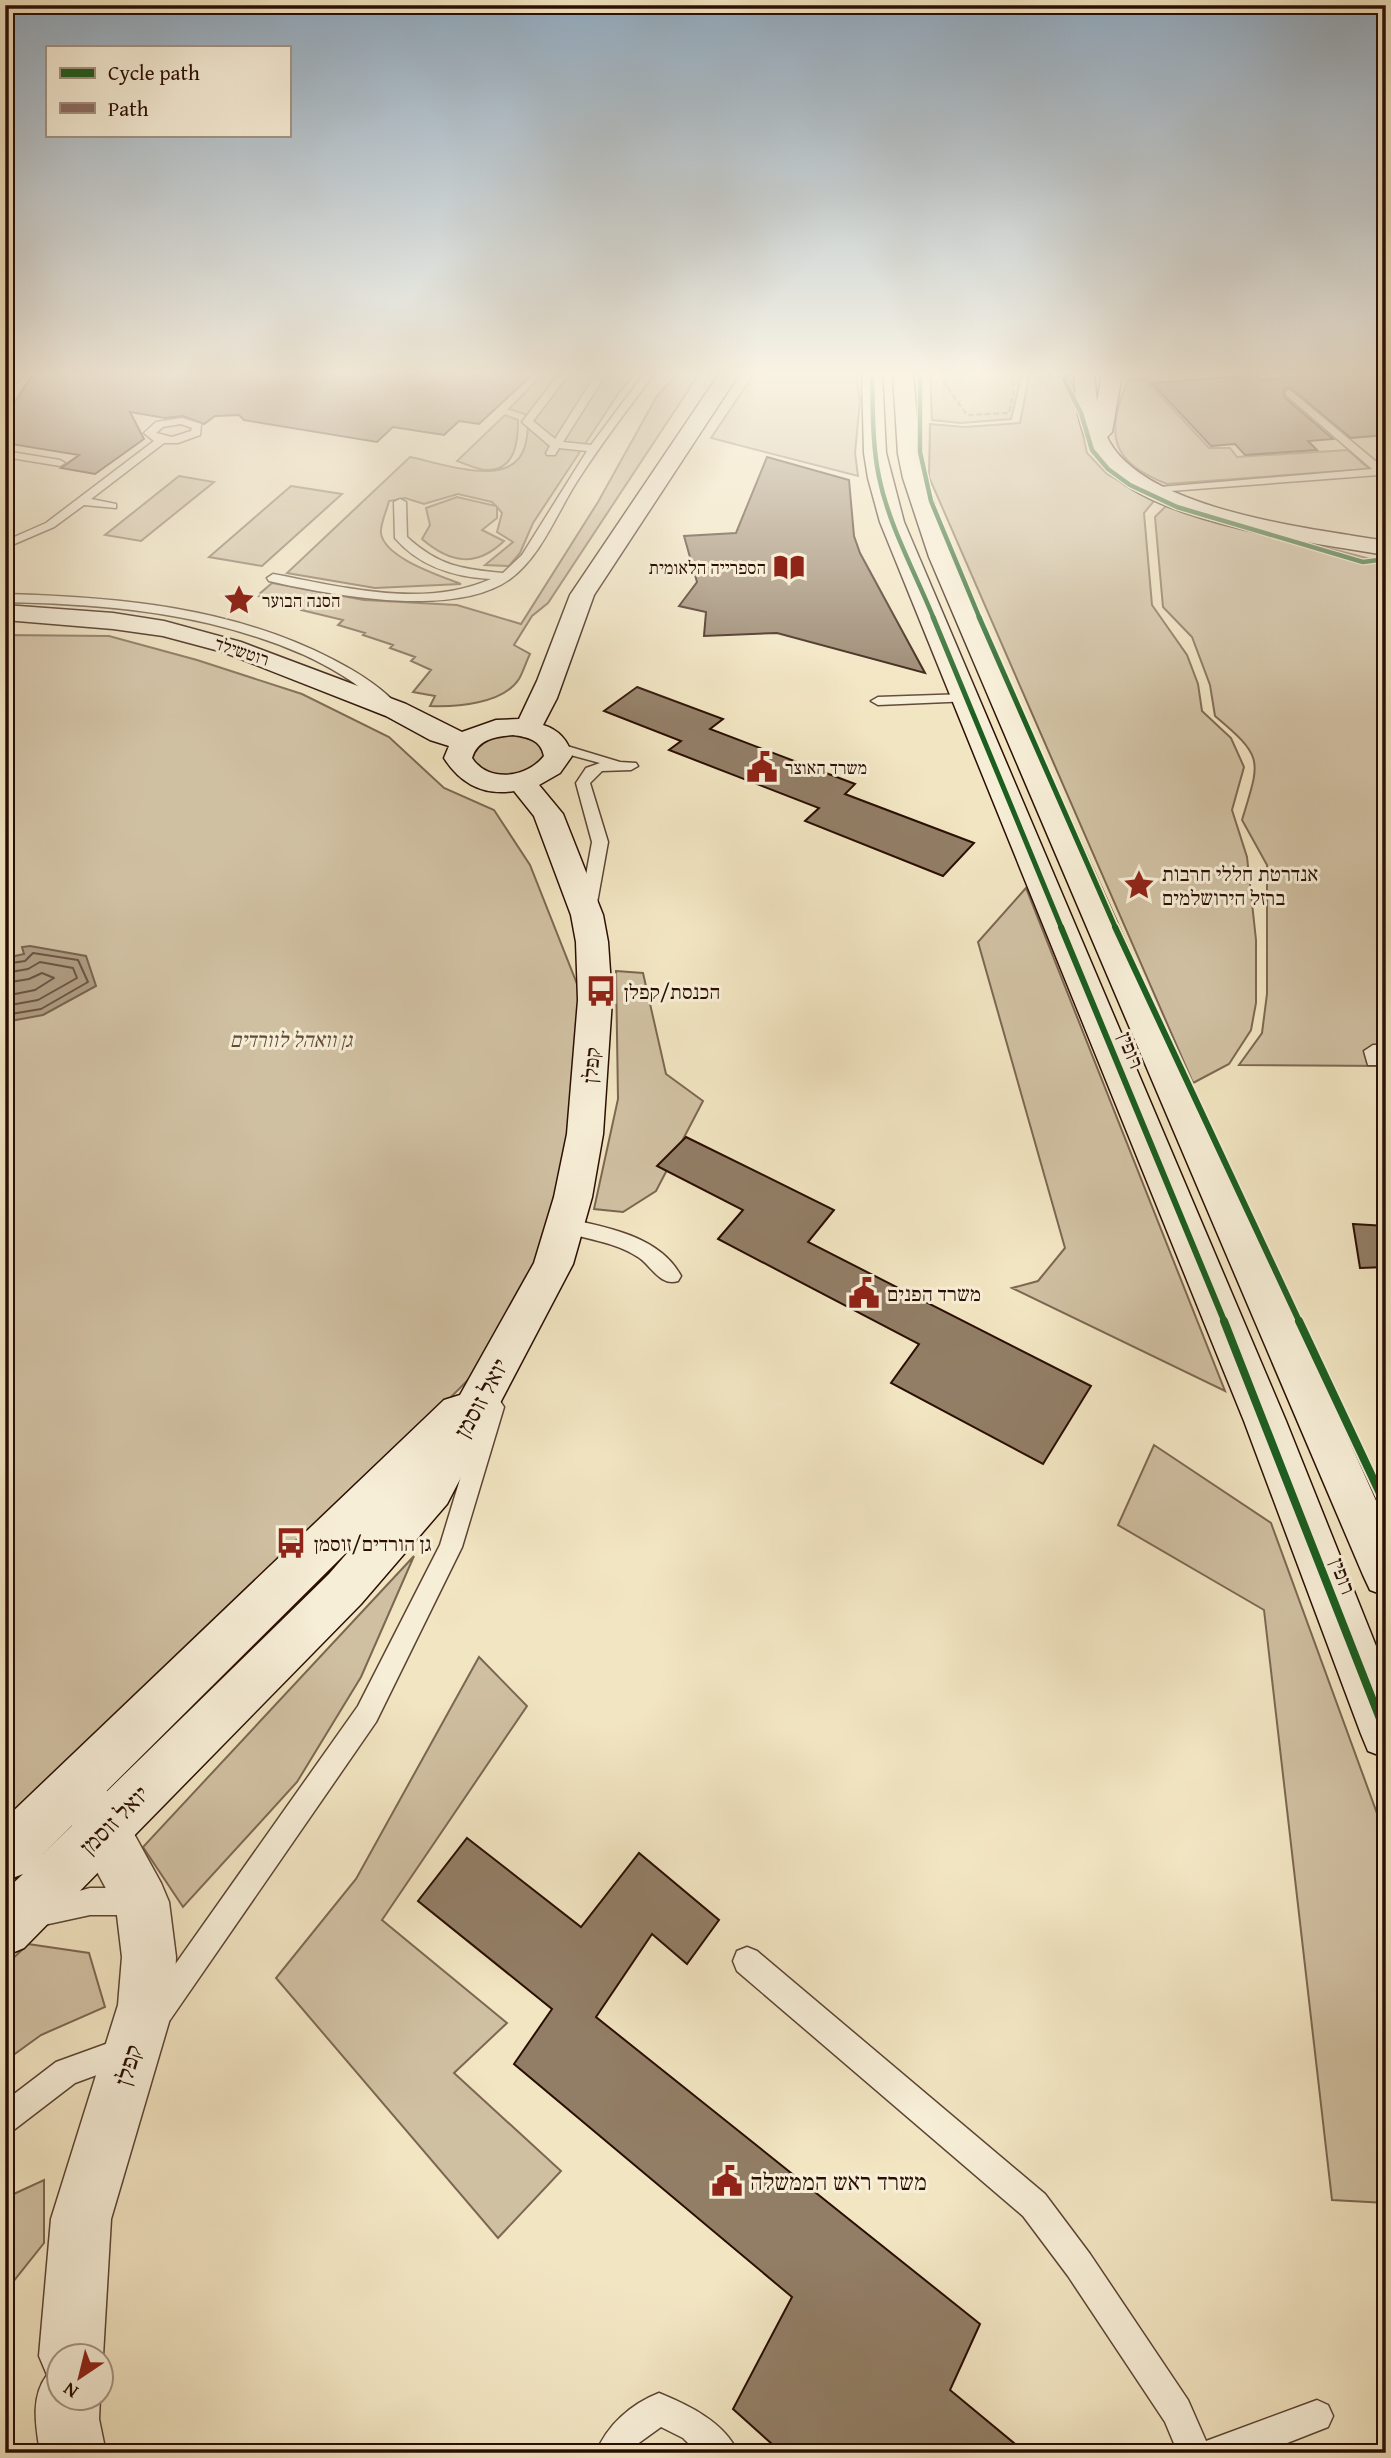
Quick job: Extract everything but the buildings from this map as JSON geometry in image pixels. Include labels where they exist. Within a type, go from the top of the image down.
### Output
[{"type":"street","points":[[527,728],[538,713],[569,621],[582,595],[653,489]]},
{"type":"street","name":"רופין","points":[[882,489],[892,522],[1265,1421],[1386,1734]]},
{"type":"street","name":"רופין","points":[[918,489],[954,591],[1386,1575]]},
{"type":"street","points":[[1145,489],[1180,505],[1284,529],[1386,548]]},
{"type":"street","points":[[1284,529],[1386,558]]},
{"type":"street","name":"רוטשילד","points":[[5,612],[83,617],[164,629],[249,653],[403,714],[440,734],[465,742]]},
{"type":"street","points":[[403,714],[476,715],[513,699],[551,672]]},
{"type":"street","points":[[506,727],[527,728],[547,736],[557,747],[554,764],[546,771],[521,781],[491,782],[468,773],[458,758],[465,742],[486,731],[506,727]]},
{"type":"street","name":"קפלן","points":[[511,1345],[553,1265],[564,1225],[585,1135],[595,1000],[592,942],[587,915],[548,814],[521,781]]},
{"type":"street","name":"יואל זוסמן","points":[[5,1855],[457,1414],[511,1345]]},
{"type":"street","name":"יואל זוסמן","points":[[9,1925],[345,1589],[431,1490],[511,1345]]},
{"type":"street","name":"קפלן","points":[[72,2342],[81,2219],[146,2005],[149,1957],[142,1902],[104,1830],[74,1789]]},
{"type":"street","points":[[67,2412],[73,2453]]},
{"type":"lane","points":[[7,545],[50,525],[97,489]]},
{"type":"lane","points":[[273,578],[388,597],[449,595],[480,588],[519,568],[569,489]]},
{"type":"lane","points":[[1148,491],[1180,489]]},
{"type":"lane","points":[[81,501],[112,506]]},
{"type":"lane","points":[[400,502],[401,538],[416,553],[447,571],[506,576]]},
{"type":"lane","points":[[5,598],[69,599],[160,607],[234,623],[284,641],[352,674],[403,714]]},
{"type":"lane","points":[[249,653],[284,641]]},
{"type":"lane","points":[[878,701],[966,698]]},
{"type":"lane","points":[[557,747],[631,766],[593,769],[586,773],[583,783],[600,842],[587,915]]},
{"type":"lane","points":[[564,1225],[615,1237],[646,1252],[671,1276]]},
{"type":"lane","points":[[5,2119],[21,2104],[66,2072],[133,2048],[368,1714],[451,1546],[511,1345]]},
{"type":"lane","points":[[9,1925],[77,1902],[112,1899],[142,1902]]},
{"type":"lane","points":[[747,1961],[1034,2205],[1079,2265],[1177,2411],[1194,2453]]},
{"type":"lane","points":[[612,2453],[625,2434],[659,2409],[694,2427],[722,2453]]},
{"type":"lane","points":[[1217,2453],[1317,2416]]},
{"type":"green space","points":[[163,489],[206,489],[141,541],[105,535]]},
{"type":"green space","points":[[288,489],[342,494],[262,566],[209,557]]},
{"type":"green space","points":[[376,489],[556,489],[533,523],[520,553],[509,566],[485,565],[513,542],[497,532],[502,513],[497,507],[497,518],[482,530],[504,541],[483,555],[473,559],[453,557],[422,539],[430,525],[426,508],[457,497],[496,506],[492,502],[458,494],[424,504],[405,498],[389,501],[381,533],[384,542],[402,558],[461,584],[375,588],[287,573]]},
{"type":"green space","points":[[605,489],[623,489],[548,603],[532,616],[514,645],[530,654],[519,679],[512,687],[491,699],[453,706],[430,706],[435,696],[413,692],[431,670],[411,661],[415,657],[390,648],[393,645],[363,635],[365,633],[338,625],[343,620],[301,610],[302,604],[257,596],[272,583],[364,600],[457,605],[521,624]]},
{"type":"green space","points":[[934,489],[1133,489],[1154,501],[1144,513],[1152,605],[1187,655],[1198,684],[1202,711],[1231,738],[1244,767],[1232,810],[1247,857],[1256,940],[1256,1003],[1251,1030],[1229,1064],[1193,1083]]},
{"type":"green space","points":[[1166,506],[1386,563],[1386,1066],[1239,1065],[1262,1033],[1267,994],[1267,865],[1242,820],[1255,772],[1254,761],[1243,742],[1215,716],[1210,685],[1192,637],[1163,607],[1155,517]]},
{"type":"green space","name":"גן וואהל לוורדים","points":[[5,635],[109,636],[197,660],[302,694],[389,737],[444,788],[494,810],[530,865],[579,989],[574,1120],[547,1240],[495,1353],[400,1448],[5,1827]]},
{"type":"green space","points":[[510,734],[540,744],[544,756],[529,770],[511,775],[492,773],[473,766],[471,752],[485,739]]},
{"type":"green space","points":[[1026,888],[1225,1391],[1012,1288],[1038,1281],[1065,1248],[978,942]]},
{"type":"green space","points":[[616,971],[643,973],[666,1074],[703,1101],[656,1191],[623,1212],[594,1209],[618,1099]]},
{"type":"green space","points":[[1154,1445],[1271,1523],[1386,1838],[1386,2203],[1332,2200],[1264,1610],[1118,1525]]},
{"type":"green space","points":[[414,1556],[361,1677],[297,1782],[183,1907],[143,1847]]},
{"type":"green space","points":[[479,1657],[527,1706],[382,1920],[507,2023],[454,2073],[561,2171],[498,2238],[276,1978],[356,1879]]},
{"type":"green space","points":[[28,1944],[89,1953],[105,2007],[41,2035],[5,2061],[5,1966]]},
{"type":"green space","points":[[44,2180],[44,2243],[5,2292],[5,2198]]},
{"type":"water","points":[[30,946],[86,956],[96,986],[43,1015],[5,1022],[5,958],[24,954],[22,947]]},
{"type":"cycle path","points":[[882,489],[892,522],[1265,1421],[1386,1734]]},
{"type":"cycle path","points":[[928,489],[957,566],[1124,947],[1386,1506]]},
{"type":"cycle path","points":[[1137,489],[1177,507],[1363,562],[1386,559]]},
{"type":"place","name":"הספרייה הלאומית","points":[[789,567]]},
{"type":"place","name":"הסנה הבוער","points":[[239,600]]},
{"type":"place","name":"משרד האוצר","points":[[762,767]]},
{"type":"place","name":"אנדרטת חללי חרבות ברזל הירושלמים","points":[[1139,885]]},
{"type":"place","name":"הכנסת/קפלן","points":[[601,991]]},
{"type":"place","name":"משרד הפנים","points":[[864,1293]]},
{"type":"place","name":"גן הורדים/זוסמן","points":[[291,1543]]},
{"type":"place","name":"משרד ראש הממשלה","points":[[727,2181]]}]
